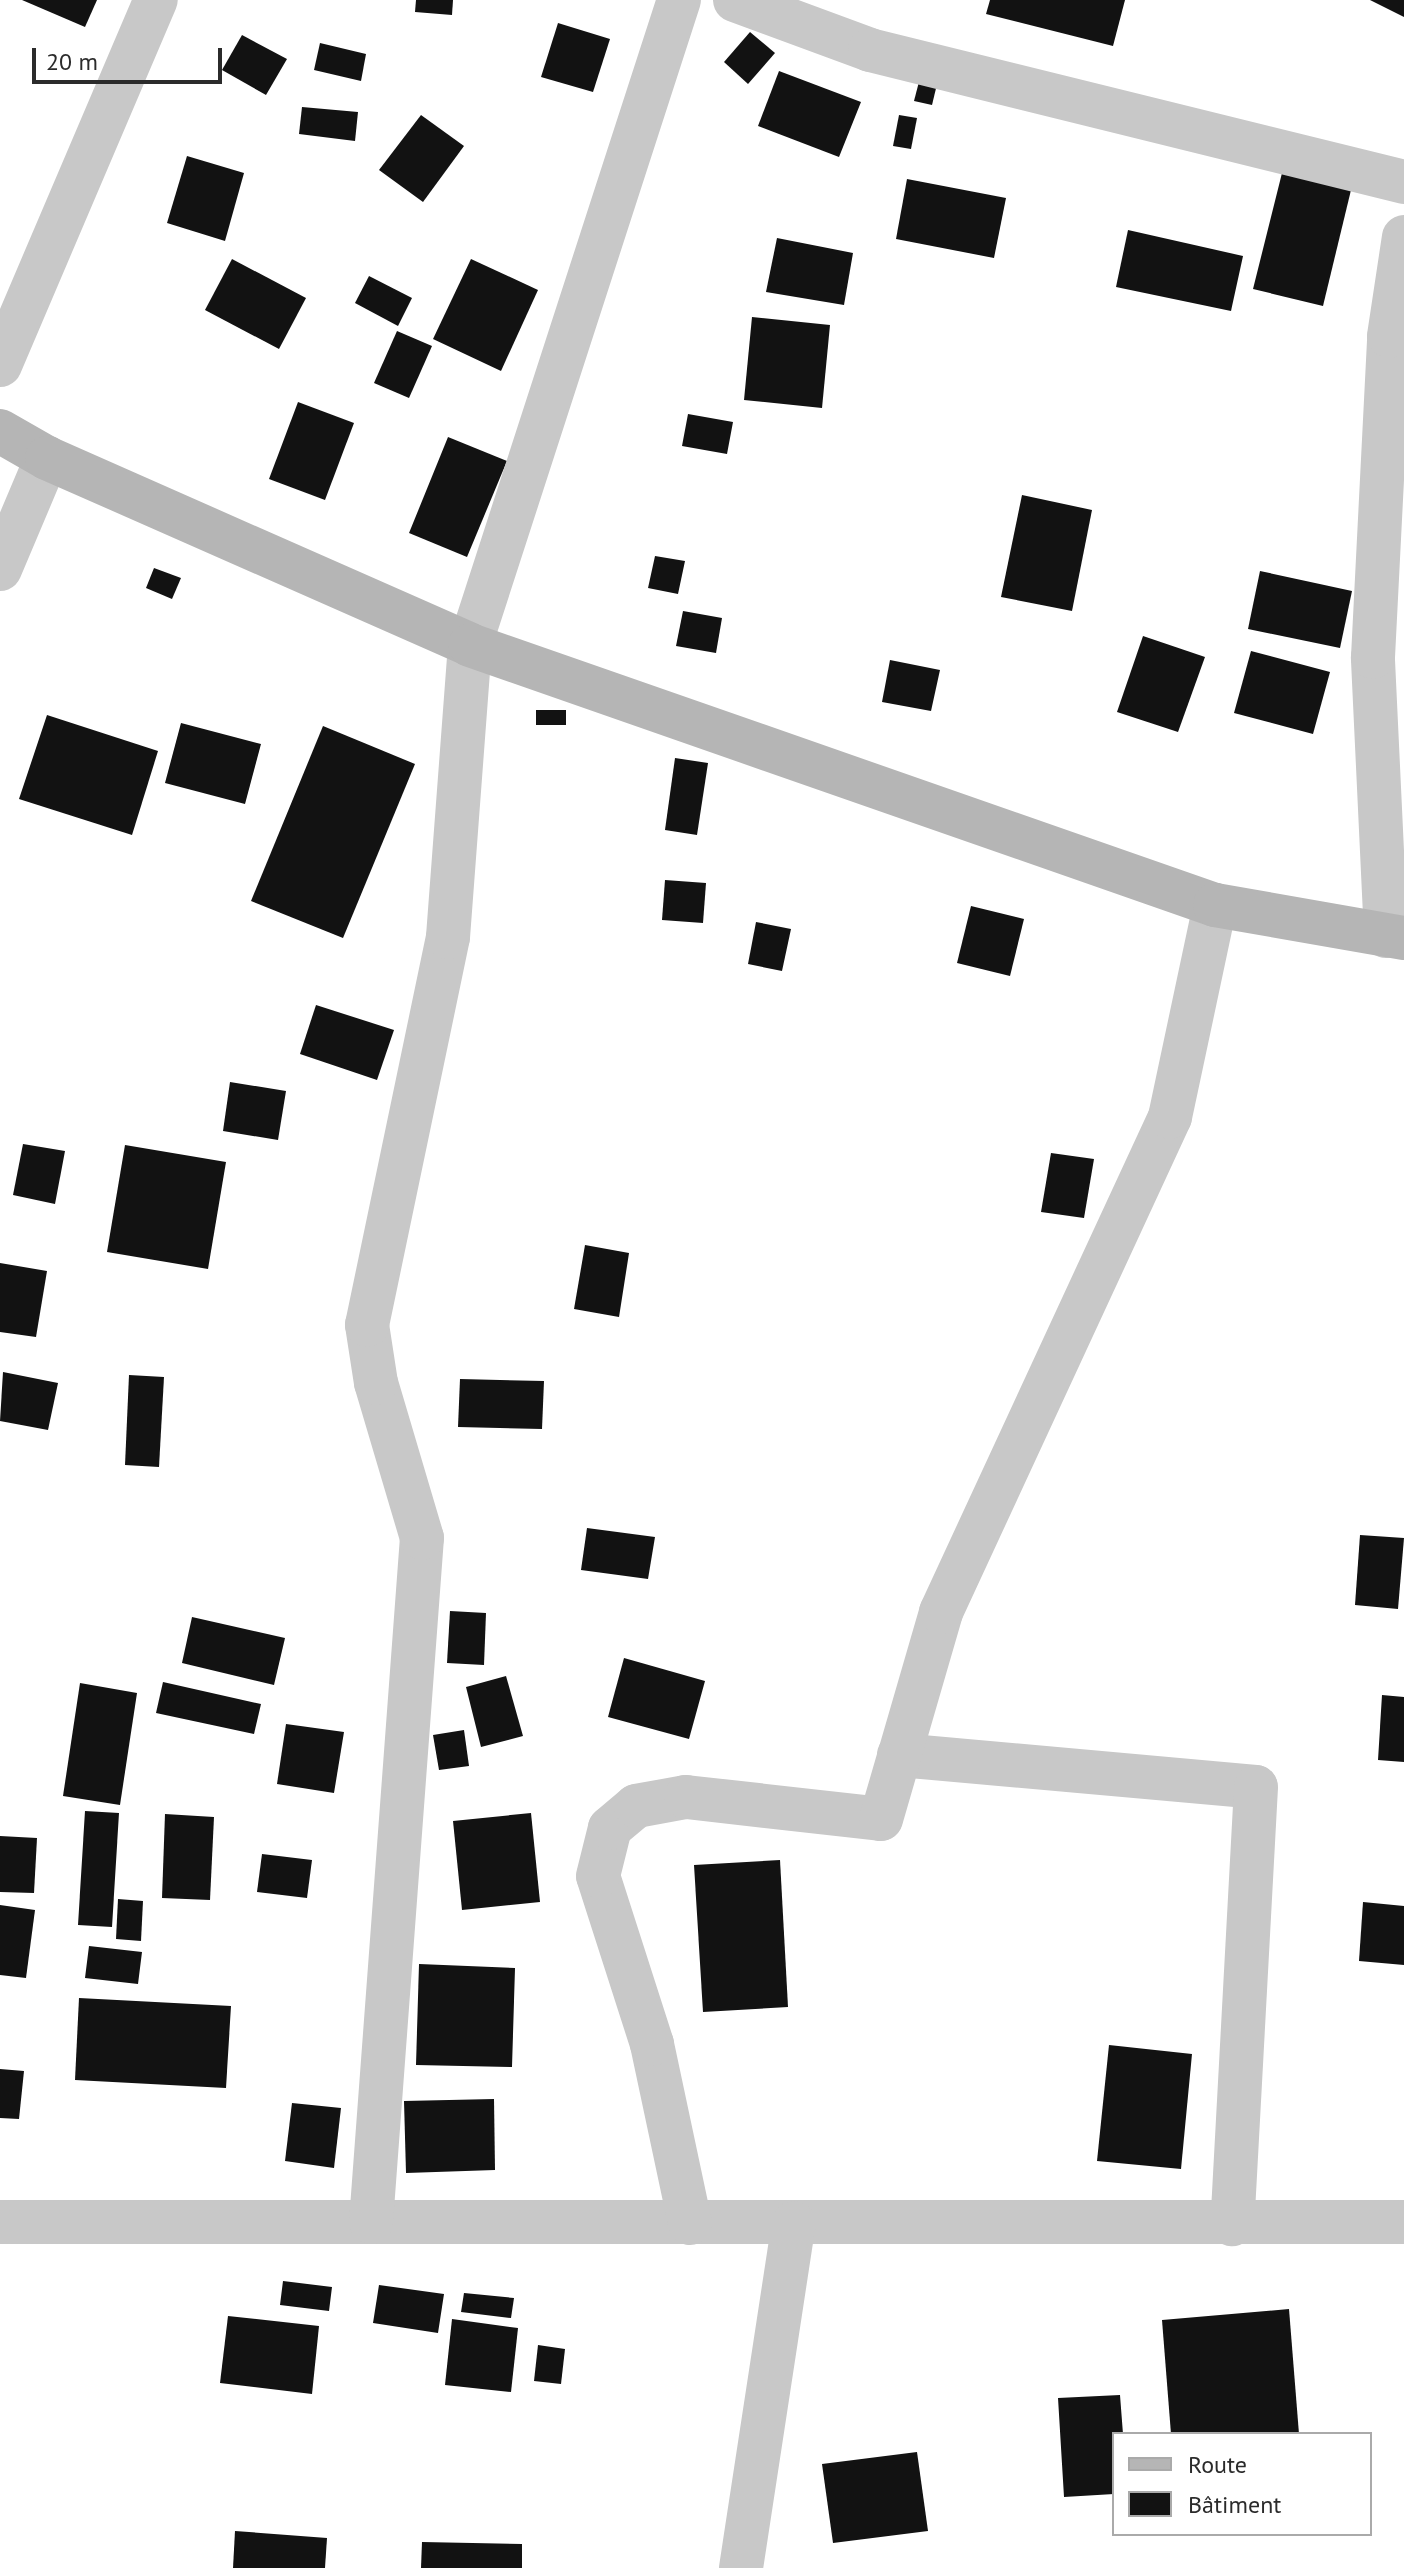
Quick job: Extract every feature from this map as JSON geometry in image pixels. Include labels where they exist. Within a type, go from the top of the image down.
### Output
[{"type":"street","points":[[0,365],[156,0]]},
{"type":"street","points":[[371,2222],[422,1538],[376,1383],[367,1325],[448,937],[470,645],[679,0]]},
{"type":"street","points":[[735,0],[870,50],[1404,182]]},
{"type":"street","points":[[0,431],[47,458],[470,645],[1215,905],[1395,937],[1373,657],[1389,336],[1404,237]]},
{"type":"street","points":[[0,569],[47,458]]},
{"type":"street","points":[[690,2223],[652,2044],[598,1876],[610,1828],[636,1806],[686,1797],[881,1819],[941,1612],[1170,1117],[1215,905]]},
{"type":"street","points":[[899,1755],[1256,1787],[1232,2224]]},
{"type":"street","points":[[0,2222],[1404,2222]]},
{"type":"street","points":[[741,2568],[794,2223]]},
{"type":"building","points":[[22,0],[97,0],[85,27]]},
{"type":"building","points":[[416,0],[453,0],[452,15],[415,12]]},
{"type":"building","points":[[990,0],[1125,0],[1113,46],[986,14]]},
{"type":"building","points":[[1370,0],[1404,0],[1404,17]]},
{"type":"building","points":[[558,23],[610,39],[593,92],[541,77]]},
{"type":"building","points":[[750,32],[775,53],[748,84],[724,62]]},
{"type":"building","points":[[242,35],[287,59],[266,95],[222,70]]},
{"type":"building","points":[[320,43],[366,54],[361,81],[314,70]]},
{"type":"building","points":[[779,71],[861,102],[839,157],[758,126]]},
{"type":"building","points":[[921,74],[938,80],[932,105],[914,101]]},
{"type":"building","points":[[302,107],[358,112],[355,141],[299,134]]},
{"type":"building","points":[[421,115],[464,146],[423,202],[379,170]]},
{"type":"building","points":[[899,115],[917,118],[911,149],[893,146]]},
{"type":"building","points":[[187,156],[244,173],[225,241],[167,223]]},
{"type":"building","points":[[1282,173],[1351,190],[1323,306],[1253,289]]},
{"type":"building","points":[[907,179],[1006,198],[994,258],[896,239]]},
{"type":"building","points":[[1128,230],[1243,256],[1231,311],[1116,287]]},
{"type":"building","points":[[777,238],[853,253],[844,305],[766,292]]},
{"type":"building","points":[[232,259],[306,298],[279,349],[205,310]]},
{"type":"building","points":[[471,259],[538,290],[501,371],[433,339]]},
{"type":"building","points":[[369,276],[412,298],[398,326],[355,303]]},
{"type":"building","points":[[752,317],[830,325],[822,408],[744,400]]},
{"type":"building","points":[[397,331],[432,346],[409,398],[374,383]]},
{"type":"building","points":[[298,402],[354,423],[325,500],[269,479]]},
{"type":"building","points":[[688,414],[733,422],[727,454],[682,446]]},
{"type":"building","points":[[448,437],[507,461],[467,557],[409,533]]},
{"type":"building","points":[[1022,495],[1092,510],[1072,611],[1001,597]]},
{"type":"building","points":[[655,556],[685,561],[678,594],[648,588]]},
{"type":"building","points":[[154,568],[181,578],[172,599],[146,588]]},
{"type":"building","points":[[1260,571],[1352,591],[1340,648],[1248,629]]},
{"type":"building","points":[[683,611],[722,618],[716,653],[676,646]]},
{"type":"building","points":[[1143,636],[1205,657],[1178,732],[1117,712]]},
{"type":"building","points":[[1251,651],[1330,672],[1313,734],[1234,713]]},
{"type":"building","points":[[890,660],[940,670],[931,711],[882,702]]},
{"type":"building","points":[[536,710],[566,710],[566,725],[536,725]]},
{"type":"building","points":[[47,715],[158,751],[132,835],[19,799]]},
{"type":"building","points":[[181,723],[261,744],[245,804],[165,783]]},
{"type":"building","points":[[323,726],[415,764],[343,938],[251,901]]},
{"type":"building","points":[[675,758],[708,763],[697,835],[665,830]]},
{"type":"building","points":[[665,880],[706,883],[703,923],[662,920]]},
{"type":"building","points":[[971,906],[1024,919],[1010,976],[957,963]]},
{"type":"building","points":[[756,922],[791,929],[782,971],[748,964]]},
{"type":"building","points":[[316,1005],[394,1030],[377,1080],[300,1054]]},
{"type":"building","points":[[230,1082],[286,1091],[278,1140],[223,1131]]},
{"type":"building","points":[[23,1144],[65,1151],[55,1204],[13,1195]]},
{"type":"building","points":[[125,1145],[226,1162],[208,1269],[107,1252]]},
{"type":"building","points":[[1051,1153],[1094,1159],[1084,1218],[1041,1212]]},
{"type":"building","points":[[585,1245],[629,1253],[619,1317],[574,1309]]},
{"type":"building","points":[[0,1263],[47,1271],[36,1337],[0,1332]]},
{"type":"building","points":[[3,1372],[58,1383],[48,1430],[0,1421]]},
{"type":"building","points":[[129,1375],[164,1377],[159,1467],[125,1465]]},
{"type":"building","points":[[460,1379],[544,1381],[542,1429],[458,1427]]},
{"type":"building","points":[[587,1528],[655,1537],[648,1579],[581,1570]]},
{"type":"building","points":[[1360,1535],[1404,1538],[1398,1609],[1355,1605]]},
{"type":"building","points":[[450,1611],[486,1613],[484,1665],[447,1663]]},
{"type":"building","points":[[192,1617],[285,1638],[274,1685],[182,1663]]},
{"type":"building","points":[[624,1658],[705,1681],[689,1739],[608,1717]]},
{"type":"building","points":[[506,1676],[523,1736],[481,1747],[466,1687]]},
{"type":"building","points":[[163,1682],[261,1704],[254,1734],[156,1713]]},
{"type":"building","points":[[80,1683],[137,1693],[120,1805],[63,1796]]},
{"type":"building","points":[[1382,1695],[1404,1697],[1404,1762],[1378,1760]]},
{"type":"building","points":[[286,1724],[344,1732],[334,1793],[277,1784]]},
{"type":"building","points":[[464,1730],[469,1766],[439,1770],[433,1735]]},
{"type":"building","points":[[85,1811],[119,1813],[112,1927],[78,1925]]},
{"type":"building","points":[[531,1813],[540,1902],[462,1910],[453,1821]]},
{"type":"building","points":[[165,1814],[214,1817],[210,1900],[162,1898]]},
{"type":"building","points":[[0,1836],[37,1838],[34,1893],[0,1892]]},
{"type":"building","points":[[262,1854],[312,1860],[307,1898],[257,1892]]},
{"type":"building","points":[[780,1860],[788,2007],[703,2012],[694,1865]]},
{"type":"building","points":[[118,1899],[143,1901],[141,1941],[116,1939]]},
{"type":"building","points":[[1363,1902],[1404,1906],[1404,1965],[1359,1961]]},
{"type":"building","points":[[0,1905],[35,1910],[26,1978],[0,1975]]},
{"type":"building","points":[[89,1946],[142,1952],[138,1984],[85,1978]]},
{"type":"building","points":[[419,1964],[515,1968],[512,2067],[416,2065]]},
{"type":"building","points":[[79,1998],[231,2006],[226,2088],[75,2080]]},
{"type":"building","points":[[1109,2045],[1192,2054],[1181,2169],[1097,2161]]},
{"type":"building","points":[[0,2069],[24,2071],[19,2119],[0,2118]]},
{"type":"building","points":[[494,2099],[495,2170],[406,2173],[404,2101]]},
{"type":"building","points":[[292,2103],[341,2108],[334,2168],[285,2161]]},
{"type":"building","points":[[283,2281],[332,2287],[329,2311],[280,2305]]},
{"type":"building","points":[[379,2285],[444,2294],[438,2333],[373,2323]]},
{"type":"building","points":[[464,2293],[514,2298],[511,2318],[461,2312]]},
{"type":"building","points":[[1289,2309],[1299,2432],[1171,2432],[1162,2320]]},
{"type":"building","points":[[228,2316],[319,2326],[312,2394],[220,2383]]},
{"type":"building","points":[[452,2319],[518,2328],[511,2392],[445,2385]]},
{"type":"building","points":[[538,2345],[565,2349],[561,2384],[534,2381]]},
{"type":"building","points":[[1120,2395],[1123,2432],[1112,2432],[1112,2494],[1064,2497],[1058,2398]]},
{"type":"building","points":[[917,2452],[928,2531],[833,2543],[822,2464]]},
{"type":"building","points":[[235,2531],[327,2538],[325,2568],[233,2568]]},
{"type":"building","points":[[422,2542],[522,2544],[522,2568],[421,2568]]}]
